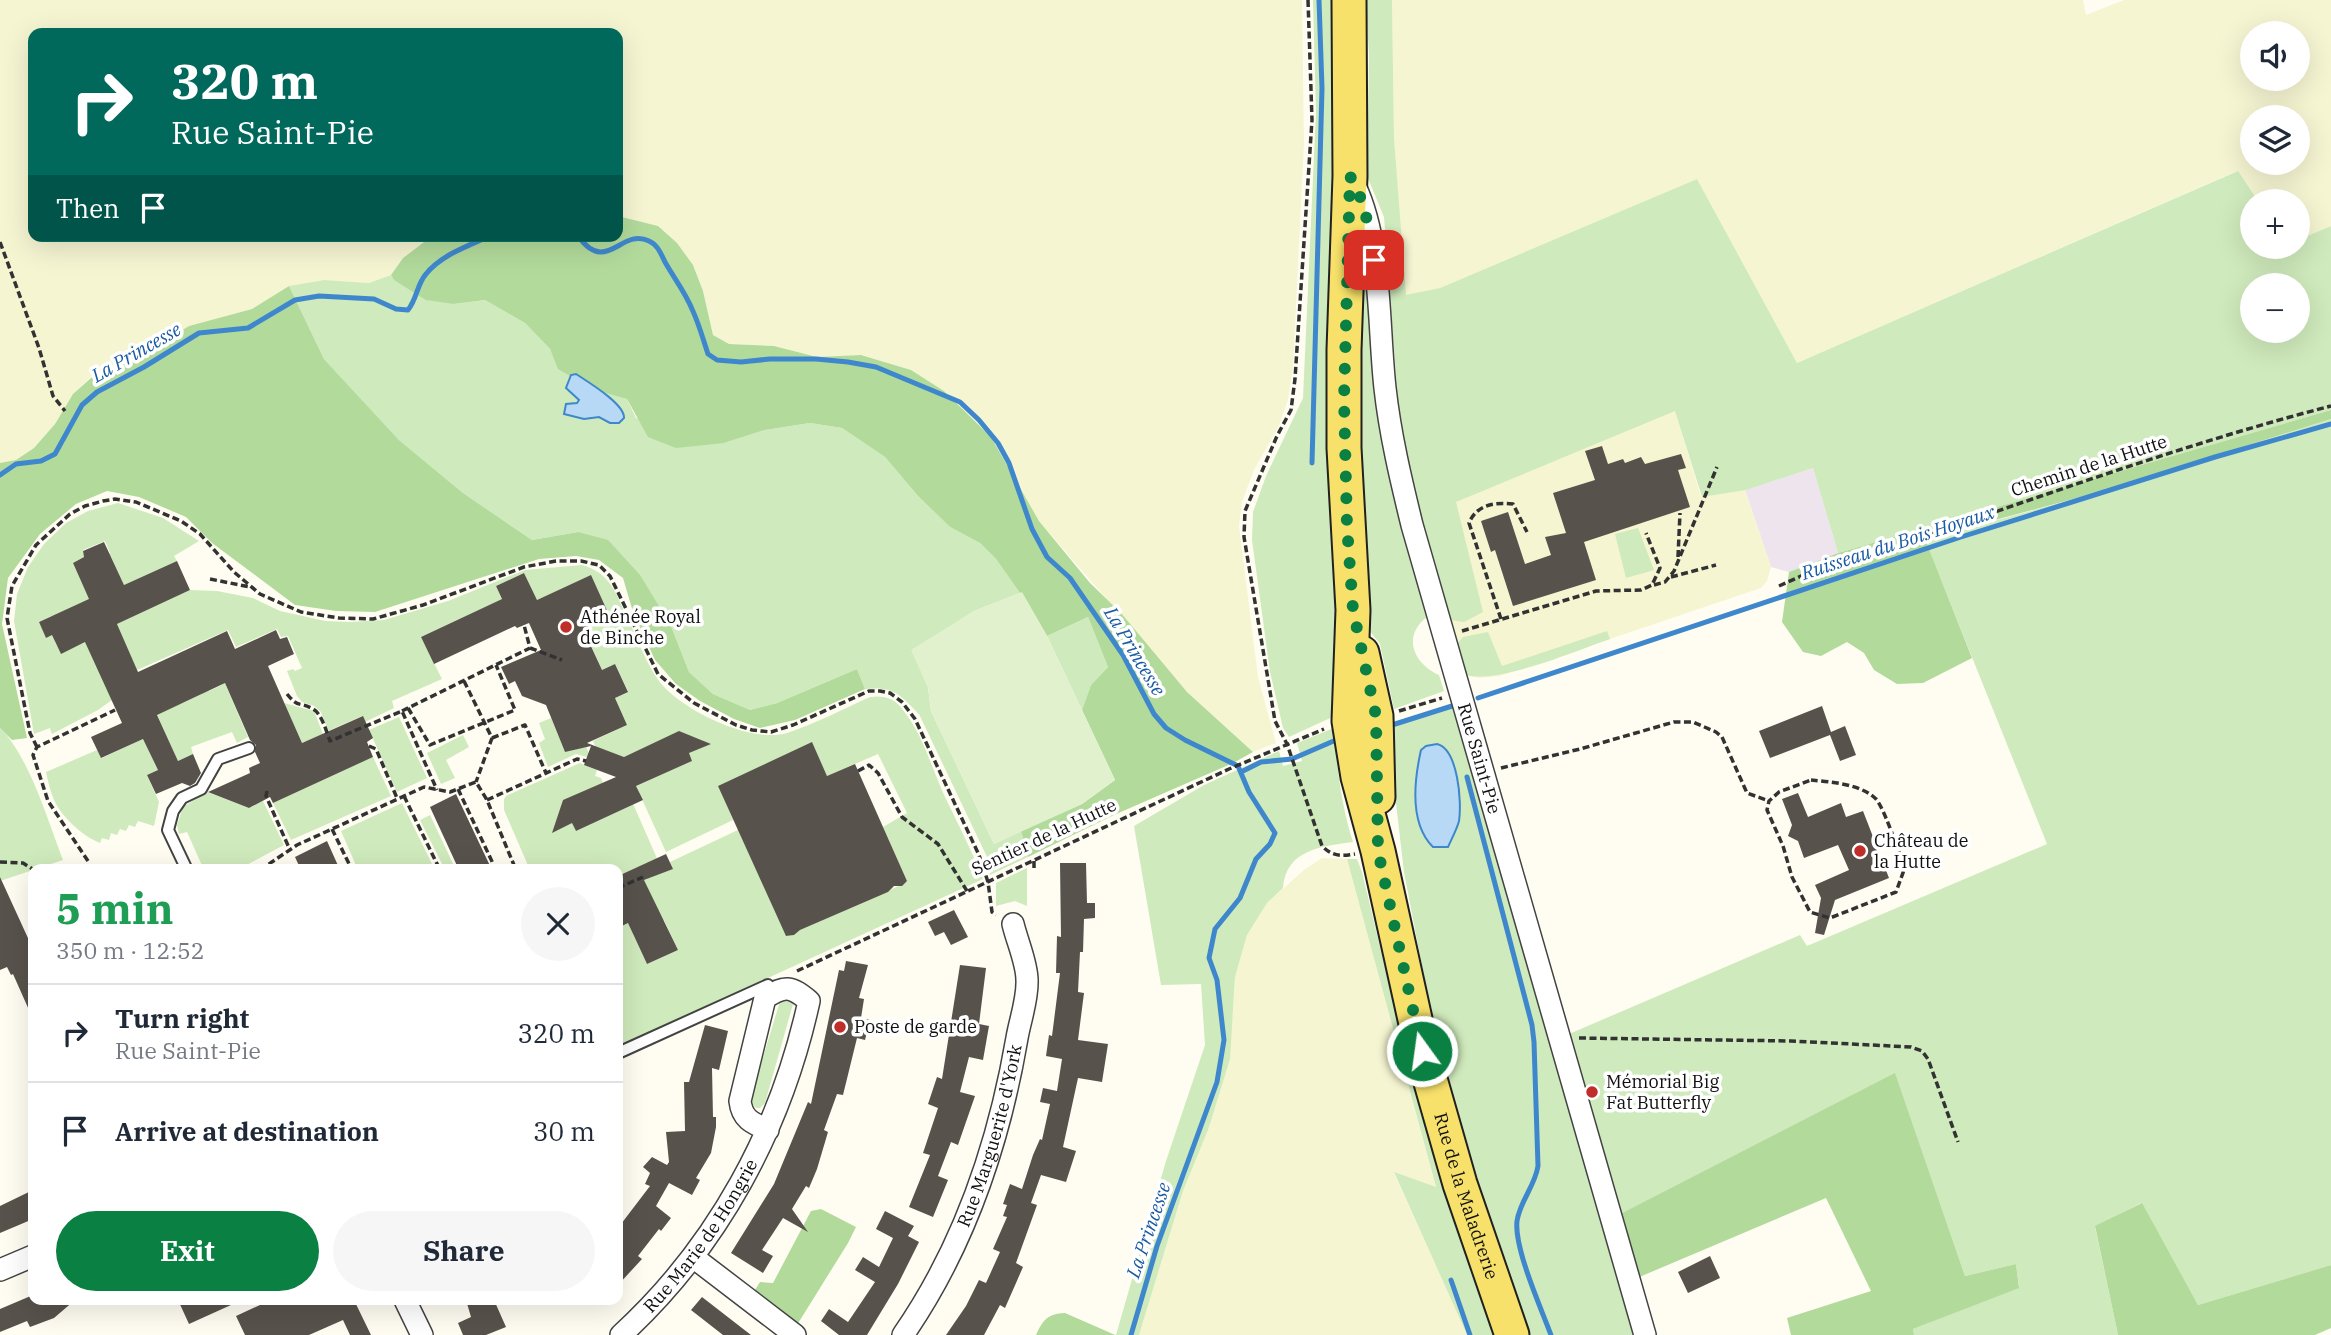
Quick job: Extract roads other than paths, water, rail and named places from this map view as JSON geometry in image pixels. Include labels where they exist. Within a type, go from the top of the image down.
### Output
[{"type":"main road","name":"Rue de la Maladrerie","points":[[1349,0],[1350,176],[1344,399],[1347,526],[1353,610],[1349,720],[1358,777],[1378,851],[1422,1051],[1460,1184],[1512,1335]]},
{"type":"street","name":"Rue Saint-Pie","points":[[1350,176],[1364,205],[1371,236],[1385,389],[1412,525],[1646,1335]]},
{"type":"street","name":"Rue Marguerite d'York","points":[[903,1335],[946,1264],[984,1173],[998,1127],[1012,1069],[1027,980],[1013,924]]},
{"type":"street","name":"Rue Marie de Hongrie","points":[[621,1335],[660,1297],[693,1257],[739,1188],[768,1130],[794,1062],[809,1000],[788,988],[775,991],[765,998],[740,1101],[741,1111],[750,1122],[768,1130]]},
{"type":"street","points":[[693,1257],[795,1335]]},
{"type":"street","points":[[0,1270],[28,1258]]},
{"type":"street","points":[[407,1305],[422,1335]]},
{"type":"lane","points":[[184,864],[168,830],[173,811],[182,798],[201,789],[218,759],[249,748]]},
{"type":"lane","points":[[623,1051],[768,985]]},
{"type":"water","points":[[576,374],[619,406],[624,418],[619,423],[610,423],[599,417],[584,419],[564,414],[566,404],[577,403],[579,400],[566,388],[571,375]]},
{"type":"water","points":[[1437,744],[1450,755],[1459,790],[1459,821],[1448,847],[1433,847],[1425,837],[1415,801],[1421,750]]},
{"type":"waterway","points":[[1312,463],[1322,88],[1319,0]]},
{"type":"waterway","name":"La Princesse","points":[[583,242],[597,252],[639,238],[655,245],[689,303],[708,354],[717,360],[741,362],[816,359],[848,362],[876,367],[960,402],[998,443],[1009,463],[1032,529],[1047,557],[1070,578],[1123,655],[1154,714],[1166,728],[1185,740],[1238,766],[1249,792],[1275,833],[1270,844],[1256,859],[1240,898],[1215,929],[1209,958],[1217,980],[1224,1040],[1217,1082],[1157,1246],[1131,1335]]},
{"type":"waterway","name":"La Princesse","points":[[0,475],[16,464],[41,461],[55,454],[82,405],[97,392],[199,333],[248,328],[295,300],[319,296],[374,299],[396,309],[408,310],[423,278],[432,267],[477,242]]},
{"type":"waterway","name":"Ruisseau du Bois Hoyaux","points":[[1478,698],[1961,537],[2215,457],[2331,424]]},
{"type":"waterway","name":"Ruisseau du Bois Hoyaux","points":[[1392,725],[1452,706]]},
{"type":"waterway","points":[[1241,772],[1261,762],[1292,759],[1336,740]]},
{"type":"waterway","points":[[1467,777],[1532,1025],[1538,1166],[1519,1214],[1517,1233],[1529,1278],[1551,1335]]},
{"type":"waterway","points":[[1451,1280],[1470,1335]]},
{"type":"place","name":"Athénée Royal de Binche","points":[[566,627]]},
{"type":"place","name":"Château de la Hutte","points":[[1860,851]]},
{"type":"place","name":"Poste de garde","points":[[840,1027]]},
{"type":"place","name":"Mémorial Big Fat Butterfly","points":[[1592,1092]]}]
